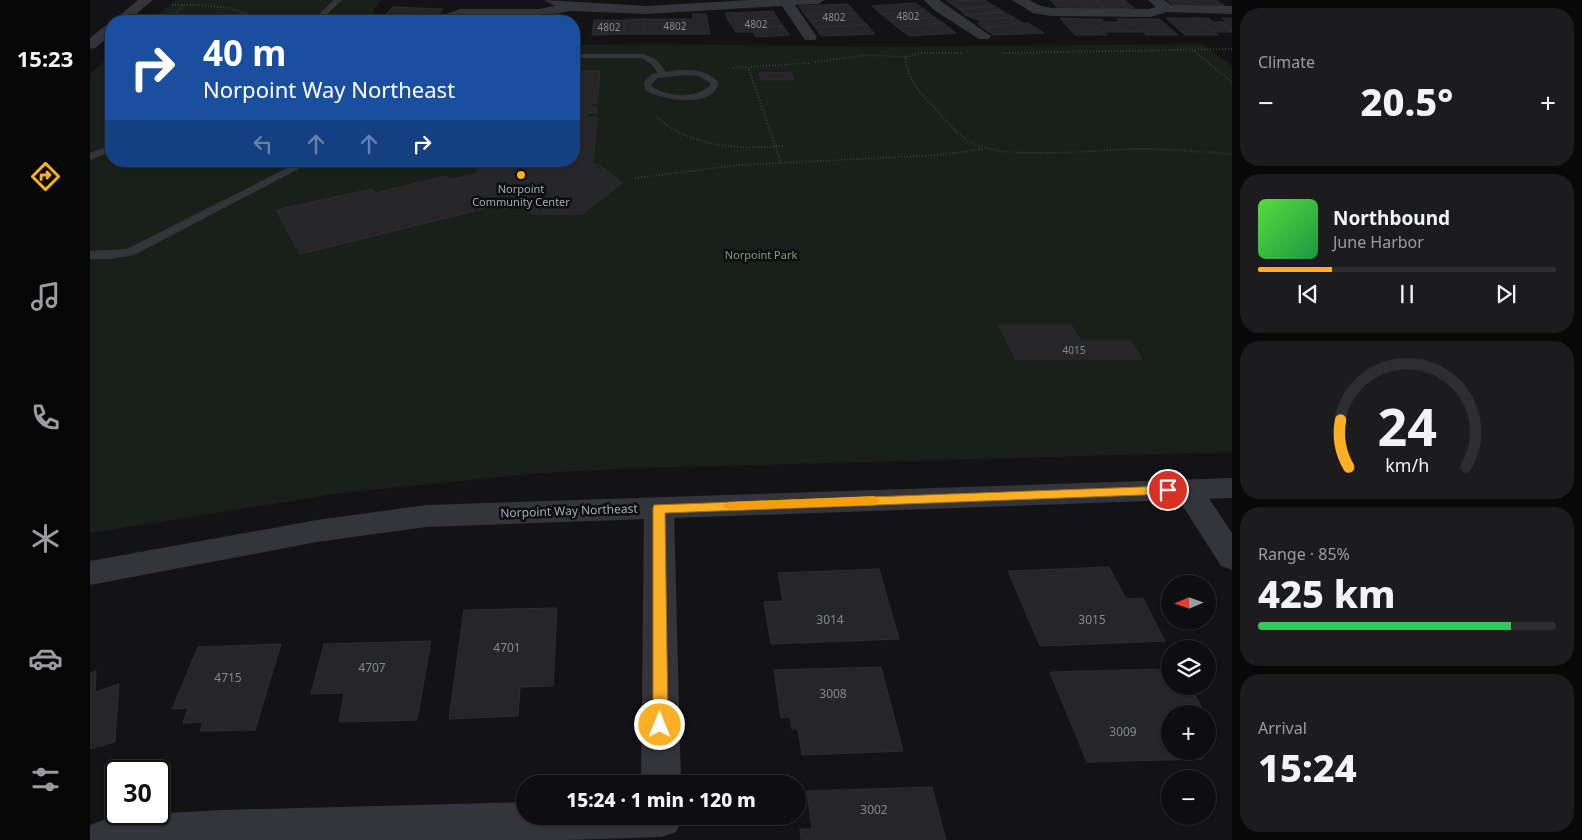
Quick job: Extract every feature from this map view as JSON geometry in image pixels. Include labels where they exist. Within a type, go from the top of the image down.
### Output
[{"type":"street","points":[[554,0],[570,7]]},
{"type":"street","points":[[456,15],[460,13],[539,13],[570,7],[647,10],[734,2],[818,0]]},
{"type":"street","points":[[930,0],[984,36]]},
{"type":"street","points":[[1019,0],[1038,10],[1052,12],[1150,12],[1166,8],[1232,10]]},
{"type":"street","points":[[1155,0],[1166,8]]},
{"type":"street","points":[[786,2],[810,37]]},
{"type":"street","points":[[128,15],[143,3]]},
{"type":"street","points":[[90,45],[105,33]]},
{"type":"street","name":"Norpoint Way Northeast","points":[[90,573],[318,531],[426,516],[1232,488]]},
{"type":"street","points":[[1188,489],[1232,558]]},
{"type":"street","points":[[659,508],[661,775]]},
{"type":"street","points":[[102,840],[114,836],[222,830],[516,820]]},
{"type":"lane","points":[[322,15],[338,0]]},
{"type":"lane","points":[[580,56],[644,56],[654,62],[663,74]]},
{"type":"lane","points":[[695,73],[711,79],[715,83],[714,87],[704,94],[694,96],[661,95],[653,92],[647,84],[655,76],[663,74],[695,73]]},
{"type":"lane","points":[[90,157],[105,151]]},
{"type":"lane","points":[[90,255],[111,255],[130,252],[298,167]]},
{"type":"path","points":[[143,3],[231,8],[250,15]]},
{"type":"path","points":[[174,15],[184,5]]},
{"type":"path","points":[[998,53],[1232,49]]},
{"type":"path","points":[[1193,50],[1232,82]]},
{"type":"path","points":[[729,68],[749,69],[784,66],[866,55],[906,57],[921,53],[969,53]]},
{"type":"path","points":[[906,57],[905,71],[920,93],[946,120],[974,144],[988,148],[1021,152],[1142,149],[1232,154]]},
{"type":"path","points":[[749,69],[781,163]]},
{"type":"path","points":[[661,95],[648,104],[662,122],[682,134],[708,143],[732,147],[784,146]]},
{"type":"path","points":[[635,178],[739,165],[938,155],[988,148]]},
{"type":"green space","points":[[175,0],[381,0],[370,15],[158,15]]},
{"type":"green space","name":"Norpoint Park","points":[[1203,44],[1232,66],[1232,452],[637,468],[539,473],[340,493],[90,533],[90,74],[105,60],[105,167],[580,167],[580,45],[877,47]]},
{"type":"building","points":[[984,0],[994,6],[959,9],[947,1]]},
{"type":"building","points":[[1050,0],[1075,0],[1085,9],[1059,9]]},
{"type":"building","points":[[1075,0],[1096,0],[1106,9],[1085,9]]},
{"type":"building","points":[[1096,0],[1124,0],[1134,8],[1106,9]]},
{"type":"building","points":[[1167,0],[1216,0],[1225,6],[1176,7]]},
{"type":"building","points":[[915,3],[925,10],[881,14],[872,6]]},
{"type":"building","points":[[848,4],[856,13],[805,15],[799,6]]},
{"type":"building","points":[[994,6],[1004,12],[965,15],[959,9]]},
{"type":"building","points":[[393,7],[443,9],[438,15],[385,15]]},
{"type":"building","points":[[925,10],[934,17],[890,21],[881,14]]},
{"type":"building","points":[[773,11],[777,18],[728,20],[725,13]]},
{"type":"building","points":[[1004,12],[1013,17],[979,20],[965,15]]},
{"type":"building","points":[[856,13],[861,19],[810,21],[805,15]]},
{"type":"building","points":[[692,14],[706,14],[710,34],[684,34],[684,19],[693,19]]},
{"type":"building","points":[[934,17],[943,23],[897,27],[890,21]]},
{"type":"building","points":[[1013,17],[1023,23],[983,28],[977,23],[982,23],[979,20]]},
{"type":"building","points":[[777,18],[783,26],[733,28],[728,20]]},
{"type":"building","points":[[1060,18],[1087,19],[1107,35],[1075,35]]},
{"type":"building","points":[[1166,18],[1194,18],[1218,35],[1185,35]]},
{"type":"building","points":[[1194,18],[1208,18],[1213,22],[1221,22],[1232,32],[1215,32]]},
{"type":"building","points":[[1222,18],[1232,18],[1232,31],[1221,22],[1227,22]]},
{"type":"building","points":[[644,19],[644,34],[624,34],[624,20]]},
{"type":"building","points":[[644,19],[665,19],[666,34],[644,34]]},
{"type":"building","points":[[665,19],[684,19],[684,34],[666,34]]},
{"type":"building","points":[[861,19],[867,25],[815,27],[810,21]]},
{"type":"building","points":[[1087,19],[1101,19],[1105,22],[1113,22],[1124,32],[1104,32]]},
{"type":"building","points":[[1116,19],[1129,19],[1142,32],[1124,32],[1113,22],[1120,22]]},
{"type":"building","points":[[1129,19],[1159,19],[1178,35],[1146,35]]},
{"type":"building","points":[[594,20],[624,20],[624,34],[592,35]]},
{"type":"building","points":[[943,23],[956,33],[909,36],[897,27]]},
{"type":"building","points":[[1028,23],[1044,33],[994,35],[983,28]]},
{"type":"building","points":[[867,25],[875,34],[821,36],[815,27]]},
{"type":"building","points":[[783,26],[789,35],[756,37],[753,32],[736,32],[733,28]]},
{"type":"building","points":[[580,71],[600,71],[597,103],[590,104],[590,107],[597,107],[596,113],[587,113],[586,118],[597,118],[593,164],[600,165],[622,183],[582,214],[532,214],[518,205],[504,209],[499,205],[300,254],[276,210],[372,189],[376,193],[446,176],[449,180],[480,173],[476,171],[476,168],[580,167]]},
{"type":"building","points":[[791,72],[794,80],[761,80],[759,73]]},
{"type":"building","points":[[999,325],[1071,325],[1081,341],[1130,341],[1142,359],[1016,359]]},
{"type":"building","points":[[1109,567],[1126,599],[1143,598],[1164,640],[1040,646],[1008,571]]},
{"type":"building","points":[[879,569],[899,639],[771,644],[764,602],[783,601],[778,573]]},
{"type":"building","points":[[557,608],[553,686],[520,687],[518,716],[449,719],[464,610]]},
{"type":"building","points":[[431,641],[417,720],[339,722],[344,693],[311,694],[324,644]]},
{"type":"building","points":[[281,644],[255,730],[200,731],[203,722],[183,723],[188,708],[172,709],[198,647]]},
{"type":"building","points":[[881,667],[903,751],[802,755],[798,729],[792,729],[790,717],[781,718],[774,670]]},
{"type":"building","points":[[1161,669],[1161,695],[1195,695],[1200,705],[1161,705],[1161,760],[1164,760],[1087,762],[1050,672]]},
{"type":"building","points":[[96,671],[95,692],[119,684],[115,742],[90,749],[90,673]]},
{"type":"building","points":[[932,787],[946,840],[801,840],[800,829],[812,829],[807,791]]},
{"type":"slow traffic","points":[[729,506],[874,501]]},
{"type":"place","name":"Norpoint Community Center","points":[[521,175]]},
{"type":"route","points":[[660,725],[659,508],[1168,490]]}]
